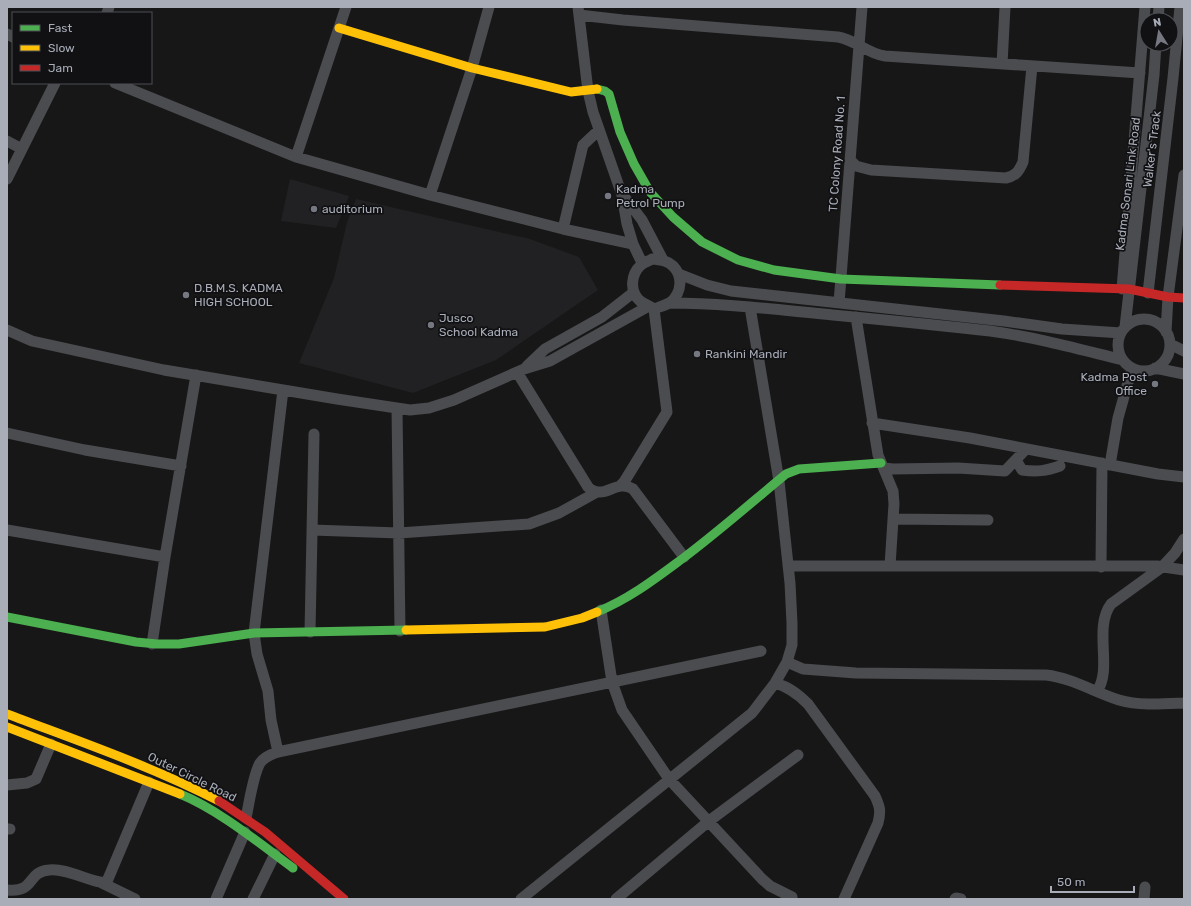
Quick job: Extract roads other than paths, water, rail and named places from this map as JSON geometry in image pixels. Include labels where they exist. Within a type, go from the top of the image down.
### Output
[{"type":"street","points":[[296,157],[346,7]]},
{"type":"street","points":[[430,195],[472,68],[489,7]]},
{"type":"street","name":"TC Colony Road No. 1","points":[[839,302],[862,7]]},
{"type":"street","points":[[1002,64],[1005,7]]},
{"type":"street","points":[[1125,289],[1145,7]]},
{"type":"street","name":"Walker's Track","points":[[1148,293],[1180,7]]},
{"type":"street","points":[[642,263],[633,244],[627,224],[622,195],[593,112],[588,91],[578,11],[623,20],[845,38],[878,55],[1140,73]]},
{"type":"street","points":[[339,28],[472,68],[571,92],[602,89],[606,90],[609,94],[620,132],[634,164],[650,192],[673,218],[702,242],[738,260],[774,270],[841,279],[1125,289],[1168,297],[1184,298]]},
{"type":"street","name":"Kadma Sonari Link Road","points":[[1123,330],[1125,289],[1154,75],[1155,52]]},
{"type":"street","points":[[850,160],[856,166],[870,170],[1006,178],[1013,176],[1018,172],[1023,162],[1032,66]]},
{"type":"street","points":[[7,179],[54,84]]},
{"type":"street","points":[[117,84],[296,157],[430,195],[563,229],[633,244]]},
{"type":"street","points":[[563,229],[583,145],[599,130]]},
{"type":"street","points":[[7,141],[22,149]]},
{"type":"street","points":[[1166,332],[1158,324],[1147,320],[1135,321],[1123,330],[1118,342],[1118,352],[1123,360],[1132,368],[1143,371],[1155,368],[1163,362],[1168,354],[1170,344],[1166,332],[1168,297],[1184,181]]},
{"type":"street","points":[[622,195],[642,220],[663,260]]},
{"type":"street","points":[[652,307],[640,301],[634,292],[632,282],[635,271],[642,263],[652,259],[663,260],[673,265],[679,274],[679,290],[677,295],[670,303]]},
{"type":"street","points":[[679,274],[707,285],[732,291],[1004,320],[1062,329],[1123,330]]},
{"type":"street","points":[[520,370],[545,349],[602,316],[634,292]]},
{"type":"street","points":[[7,330],[32,340],[135,363],[283,390],[410,410],[429,408],[454,400],[520,370],[550,361],[652,307],[670,303],[696,303],[750,307],[990,331],[1061,344],[1123,360]]},
{"type":"street","points":[[620,486],[624,482],[667,412],[652,307]]},
{"type":"street","points":[[521,899],[752,712],[775,683],[787,662],[792,645],[792,615],[788,566],[779,481],[750,307]]},
{"type":"street","points":[[856,317],[878,455],[894,491],[890,566]]},
{"type":"street","points":[[1170,344],[1184,351]]},
{"type":"street","points":[[1101,567],[1106,464],[1132,368]]},
{"type":"street","points":[[1155,368],[1184,374]]},
{"type":"street","points":[[520,370],[588,487],[597,492]]},
{"type":"street","points":[[152,644],[165,557],[196,375]]},
{"type":"street","points":[[278,752],[271,720],[268,691],[257,654],[254,633],[283,390]]},
{"type":"street","points":[[397,408],[400,631]]},
{"type":"street","points":[[872,423],[970,438],[1158,474],[1184,477]]},
{"type":"street","points":[[7,433],[85,450],[180,466]]},
{"type":"street","points":[[310,632],[314,434]]},
{"type":"street","points":[[7,617],[152,644],[187,643],[254,633],[545,627],[582,618],[618,603],[654,580],[684,557],[786,474],[799,469],[883,466],[893,469],[958,468],[1005,471],[1026,449]]},
{"type":"street","points":[[1016,460],[1022,470],[1029,471],[1039,472],[1060,466]]},
{"type":"street","points":[[312,530],[399,533],[528,524],[559,513],[597,492],[620,486],[628,486],[633,489],[684,557]]},
{"type":"street","points":[[893,519],[988,520]]},
{"type":"street","points":[[7,530],[165,557]]},
{"type":"street","points":[[1098,691],[1103,679],[1104,626],[1107,609],[1111,604],[1162,567],[1184,539]]},
{"type":"street","points":[[788,566],[1162,567],[1184,570]]},
{"type":"street","points":[[601,610],[612,682],[622,710],[669,779],[762,879],[776,889],[792,897],[790,899]]},
{"type":"street","points":[[246,818],[256,771],[260,762],[268,756],[278,752],[760,651]]},
{"type":"street","points":[[787,662],[803,669],[856,673],[1058,676],[1118,700],[1132,703],[1184,703]]},
{"type":"street","points":[[775,683],[796,692],[808,704],[874,796],[878,804],[880,812],[878,823],[844,899]]},
{"type":"street","name":"Outer Circle Road","points":[[7,714],[126,759],[184,783],[225,804],[271,837],[344,899]]},
{"type":"street","name":"Outer Circle Road","points":[[7,727],[189,798],[245,832],[275,854],[324,894]]},
{"type":"street","points":[[7,785],[27,783],[36,779],[52,744]]},
{"type":"street","points":[[616,899],[709,821],[798,755]]},
{"type":"street","points":[[102,883],[106,882],[108,879],[149,782]]},
{"type":"street","points":[[216,899],[245,832]]},
{"type":"street","points":[[253,899],[275,854]]},
{"type":"street","points":[[7,890],[15,891],[25,888],[38,873],[58,869],[102,883],[135,899]]},
{"type":"street","points":[[1144,899],[1145,887]]},
{"type":"street","points":[[955,899],[961,899]]},
{"type":"place","name":"Kadma Petrol Pump","points":[[608,196]]},
{"type":"place","name":"auditorium","points":[[314,209]]},
{"type":"place","name":"D.B.M.S. KADMA HIGH SCHOOL","points":[[186,295]]},
{"type":"place","name":"Jusco School Kadma","points":[[431,325]]},
{"type":"place","name":"Rankini Mandir","points":[[697,354]]},
{"type":"place","name":"Kadma Post Office","points":[[1155,384]]}]
